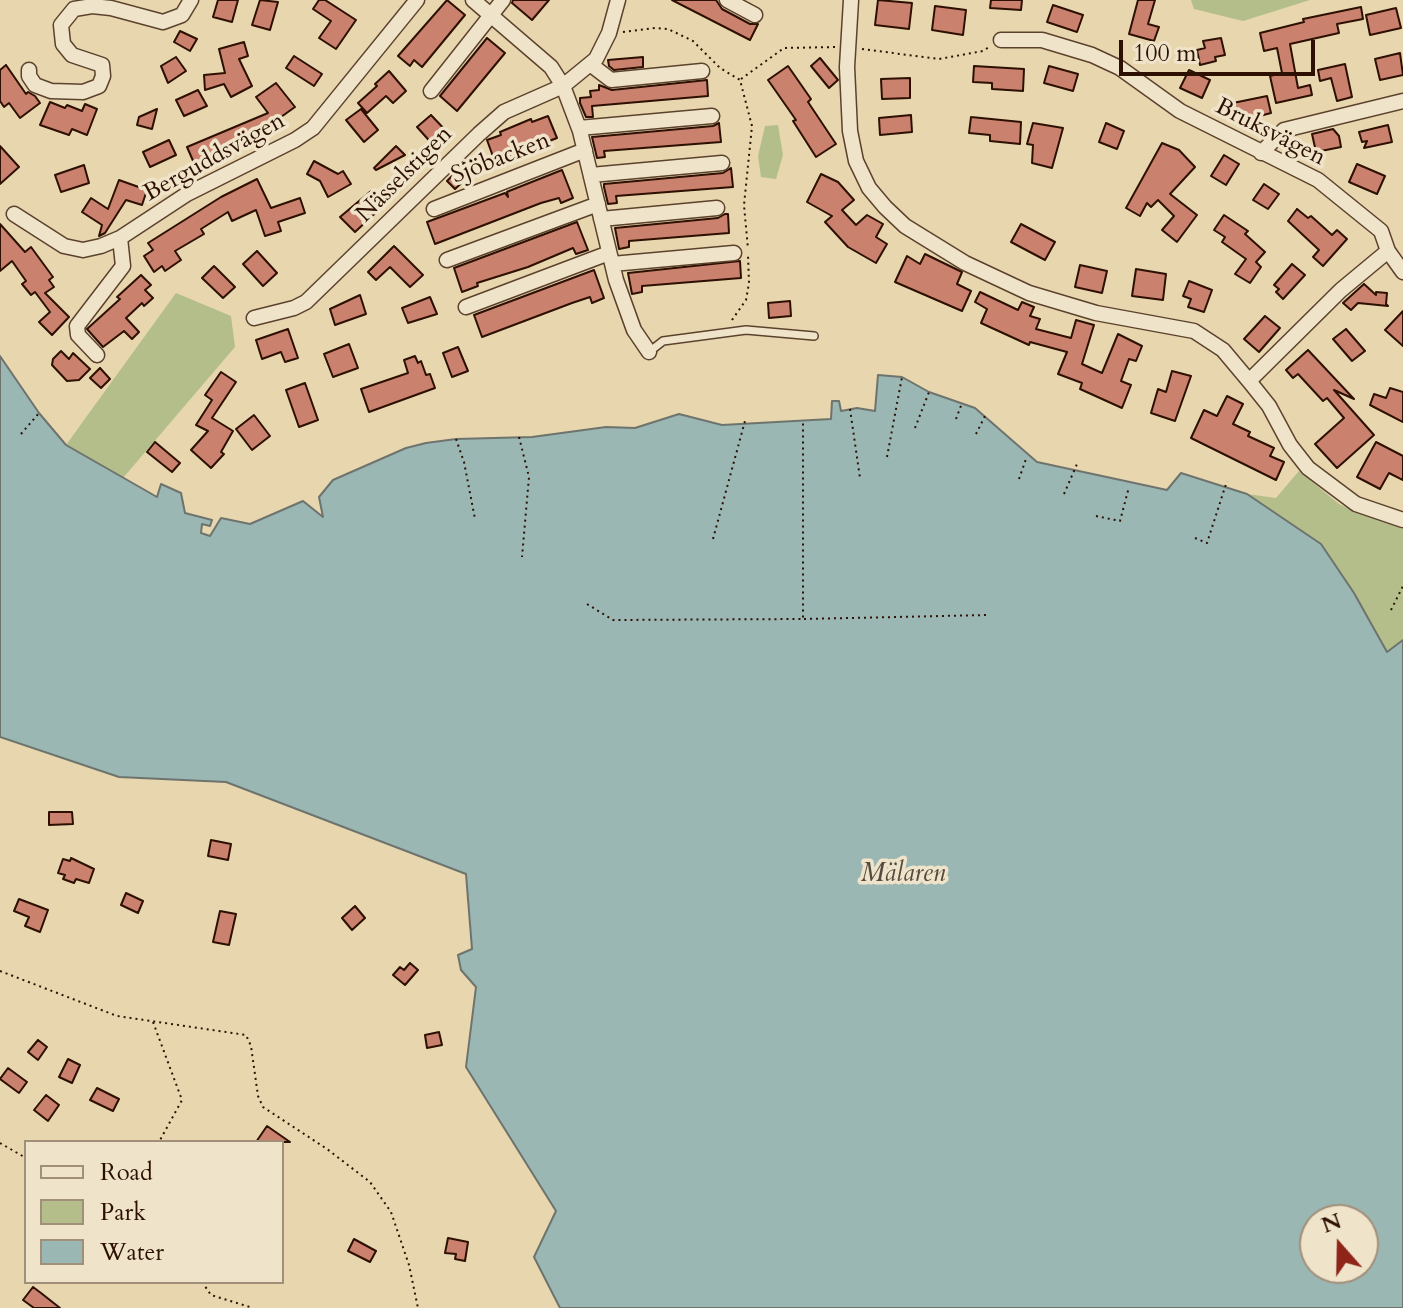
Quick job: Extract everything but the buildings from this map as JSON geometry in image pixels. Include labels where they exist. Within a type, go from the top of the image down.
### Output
[{"type":"street","points":[[29,70],[35,85],[51,91],[83,92],[99,86],[103,76],[102,65],[72,55],[63,44],[61,25],[74,9],[92,6],[111,8],[163,22],[182,15],[191,0]]},
{"type":"street","name":"Berguddsvägen","points":[[14,214],[64,246],[83,250],[120,238],[187,194],[313,128],[417,0]]},
{"type":"street","name":"Sjöbacken","points":[[473,0],[551,67],[563,86],[579,128],[611,258],[634,330],[649,352]]},
{"type":"street","points":[[431,91],[503,0]]},
{"type":"street","name":"Nässelstigen","points":[[254,318],[306,302],[504,112],[563,86],[596,59],[609,33],[618,0]]},
{"type":"street","points":[[727,0],[755,15]]},
{"type":"street","points":[[851,0],[850,131],[856,161],[869,188],[905,226],[965,263],[1029,293],[1096,313],[1194,331],[1223,350],[1249,381],[1269,406],[1290,445],[1308,468],[1356,504],[1403,520]]},
{"type":"street","name":"Bruksvägen","points":[[1001,40],[1042,40],[1092,55],[1120,68],[1180,111],[1318,180],[1381,231],[1388,251],[1403,272]]},
{"type":"street","points":[[590,64],[611,80],[702,71]]},
{"type":"street","points":[[1261,153],[1284,130],[1403,101]]},
{"type":"street","name":"Sjöbacken","points":[[579,128],[712,116]]},
{"type":"street","name":"Sjöbacken","points":[[434,209],[585,150]]},
{"type":"street","points":[[591,175],[722,163]]},
{"type":"street","points":[[447,260],[600,211],[717,208]]},
{"type":"street","points":[[97,355],[78,335],[77,326],[123,266],[120,238]]},
{"type":"street","points":[[1249,381],[1341,290],[1388,251]]},
{"type":"street","points":[[466,307],[611,258],[734,253]]},
{"type":"lane","points":[[649,352],[663,341],[746,330],[814,336]]},
{"type":"path","points":[[740,80],[784,48],[849,47],[939,59],[983,51],[1001,40]]},
{"type":"path","points":[[887,457],[902,377]]},
{"type":"path","points":[[915,428],[929,392]]},
{"type":"path","points":[[956,419],[962,403]]},
{"type":"path","points":[[850,409],[860,478]]},
{"type":"path","points":[[21,434],[39,413]]},
{"type":"path","points":[[976,434],[986,414]]},
{"type":"path","points":[[803,420],[803,619]]},
{"type":"path","points":[[713,539],[745,421]]},
{"type":"path","points":[[519,437],[529,477],[522,557]]},
{"type":"path","points":[[456,439],[464,462],[475,519]]},
{"type":"path","points":[[1019,479],[1026,459]]},
{"type":"path","points":[[1064,494],[1077,464]]},
{"type":"path","points":[[1195,538],[1207,543],[1227,481]]},
{"type":"path","points":[[1096,516],[1120,521],[1129,487]]},
{"type":"path","points":[[1391,610],[1403,586]]},
{"type":"path","points":[[587,604],[613,620],[988,615]]},
{"type":"path","points":[[0,971],[117,1016],[246,1035],[263,1107],[370,1182],[391,1212],[409,1265],[418,1308]]},
{"type":"path","points":[[152,1021],[182,1100],[160,1140]]},
{"type":"path","points":[[0,1143],[24,1157]]},
{"type":"path","points":[[203,1284],[211,1295],[253,1308]]},
{"type":"green space","points":[[1191,0],[1310,0],[1243,21],[1194,9]]},
{"type":"green space","points":[[778,125],[783,155],[776,179],[761,177],[758,156],[765,126]]},
{"type":"green space","points":[[176,293],[231,316],[235,347],[123,478],[66,445]]},
{"type":"green space","points":[[1299,471],[1339,504],[1403,527],[1403,640],[1387,652],[1354,593],[1321,544],[1247,494],[1276,498]]},
{"type":"water","name":"Mälaren","points":[[0,356],[39,413],[66,445],[157,497],[161,484],[181,493],[185,513],[212,520],[210,526],[202,524],[201,533],[210,536],[221,518],[250,524],[303,501],[323,517],[319,497],[333,480],[406,448],[426,443],[532,437],[606,427],[635,428],[679,414],[722,425],[831,419],[832,401],[839,401],[841,411],[857,408],[875,411],[878,375],[902,377],[929,392],[975,408],[1037,462],[1167,490],[1181,473],[1247,494],[1321,544],[1354,593],[1387,652],[1403,640],[1403,1308],[560,1308],[534,1257],[556,1211],[466,1067],[476,987],[461,970],[458,955],[472,949],[466,874],[226,782],[119,777],[0,737]]}]
